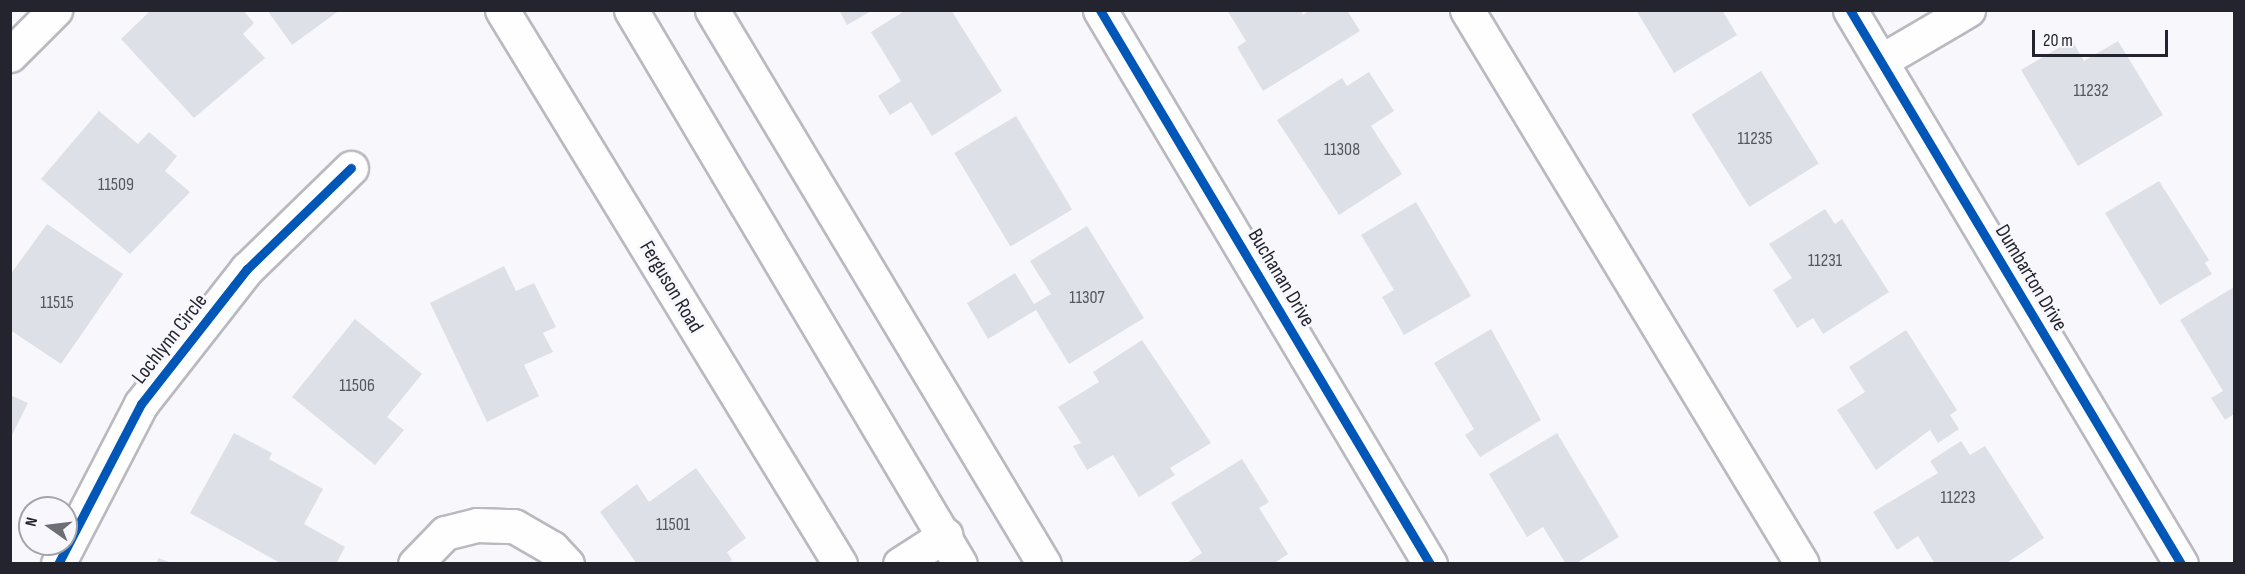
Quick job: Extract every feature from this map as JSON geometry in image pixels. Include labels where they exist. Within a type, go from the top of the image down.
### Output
[{"type":"street","points":[[10,55],[55,10]]},
{"type":"street","name":"Ferguson Road","points":[[502,10],[840,564]]},
{"type":"street","points":[[631,10],[945,535],[960,564]]},
{"type":"street","points":[[712,10],[1044,564]]},
{"type":"street","name":"Buchanan Drive","points":[[1101,10],[1430,564]]},
{"type":"street","points":[[1467,10],[1802,564]]},
{"type":"street","name":"Dumbarton Drive","points":[[1850,10],[2181,564]]},
{"type":"street","points":[[1881,61],[1968,10]]},
{"type":"street","name":"Lochlynn Circle","points":[[58,564],[141,405],[247,269],[351,168]]},
{"type":"street","points":[[415,564],[445,533],[477,525],[514,526],[552,548],[567,564]]},
{"type":"street","points":[[900,564],[945,535]]},
{"type":"building","points":[[151,10],[243,10],[254,23],[243,34],[265,58],[194,118],[121,39]]},
{"type":"building","points":[[267,10],[340,10],[292,45]]},
{"type":"building","points":[[839,10],[873,10],[847,25]]},
{"type":"building","points":[[906,10],[951,10],[1002,91],[932,136],[911,102],[890,115],[878,96],[901,81],[871,32]]},
{"type":"building","points":[[1227,10],[1301,10],[1303,15],[1310,10],[1347,10],[1360,31],[1263,91],[1237,47],[1246,41]]},
{"type":"building","points":[[1636,10],[1722,10],[1737,35],[1674,73]]},
{"type":"building","points":[[2072,40],[2084,61],[2118,41],[2163,115],[2078,166],[2021,70]]},
{"type":"building","points":[[1761,71],[1819,163],[1749,207],[1691,114]]},
{"type":"building","points":[[1369,72],[1394,111],[1371,126],[1402,174],[1339,215],[1277,120],[1342,78],[1347,86]]},
{"type":"building","points":[[99,111],[138,144],[149,132],[177,156],[165,171],[190,192],[130,254],[41,179]]},
{"type":"building","points":[[1016,116],[1072,209],[1010,247],[954,153]]},
{"type":"building","points":[[2159,181],[2209,260],[2205,263],[2212,274],[2160,305],[2105,213]]},
{"type":"building","points":[[1416,202],[1471,296],[1404,335],[1382,297],[1394,290],[1361,235]]},
{"type":"building","points":[[1825,209],[1835,224],[1842,219],[1889,292],[1823,334],[1813,318],[1797,328],[1773,290],[1792,278],[1769,244]]},
{"type":"building","points":[[47,224],[123,274],[61,364],[10,330],[10,275]]},
{"type":"building","points":[[1087,226],[1144,318],[1069,364],[1036,310],[988,339],[967,303],[1015,273],[1034,304],[1051,294],[1030,261]]},
{"type":"building","points":[[504,266],[516,291],[534,283],[556,327],[543,333],[553,352],[524,365],[539,396],[487,422],[430,303]]},
{"type":"building","points":[[2234,287],[2234,414],[2225,420],[2211,398],[2223,391],[2180,320]]},
{"type":"building","points":[[355,319],[422,374],[387,417],[404,430],[375,465],[292,397]]},
{"type":"building","points":[[1491,329],[1541,420],[1480,457],[1465,435],[1474,429],[1434,363]]},
{"type":"building","points":[[1906,330],[1957,410],[1950,415],[1959,429],[1938,443],[1930,430],[1876,470],[1837,410],[1865,392],[1849,367]]},
{"type":"building","points":[[1142,340],[1211,443],[1170,468],[1175,475],[1139,497],[1113,455],[1087,470],[1073,446],[1081,443],[1058,407],[1099,382],[1093,372]]},
{"type":"building","points":[[10,395],[28,403],[10,439]]},
{"type":"building","points":[[234,433],[272,453],[269,459],[323,489],[304,524],[345,547],[336,564],[282,564],[190,513]]},
{"type":"building","points":[[1557,433],[1619,537],[1575,564],[1566,564],[1543,527],[1527,537],[1489,474]]},
{"type":"building","points":[[1961,441],[1970,455],[1985,446],[2044,538],[2005,564],[1935,564],[1918,536],[1897,550],[1873,512],[1938,473],[1930,461]]},
{"type":"building","points":[[1242,459],[1269,502],[1259,508],[1288,554],[1273,564],[1185,564],[1202,553],[1171,503]]},
{"type":"building","points":[[696,468],[746,538],[727,552],[732,560],[728,564],[637,564],[600,512],[637,484],[649,502]]},
{"type":"building","points":[[158,558],[172,563],[172,564],[157,564]]},
{"type":"cycle path","points":[[1100,10],[1430,564]]},
{"type":"cycle path","points":[[1850,10],[2181,564]]},
{"type":"cycle path","points":[[58,564],[141,404],[247,269],[351,168]]}]
